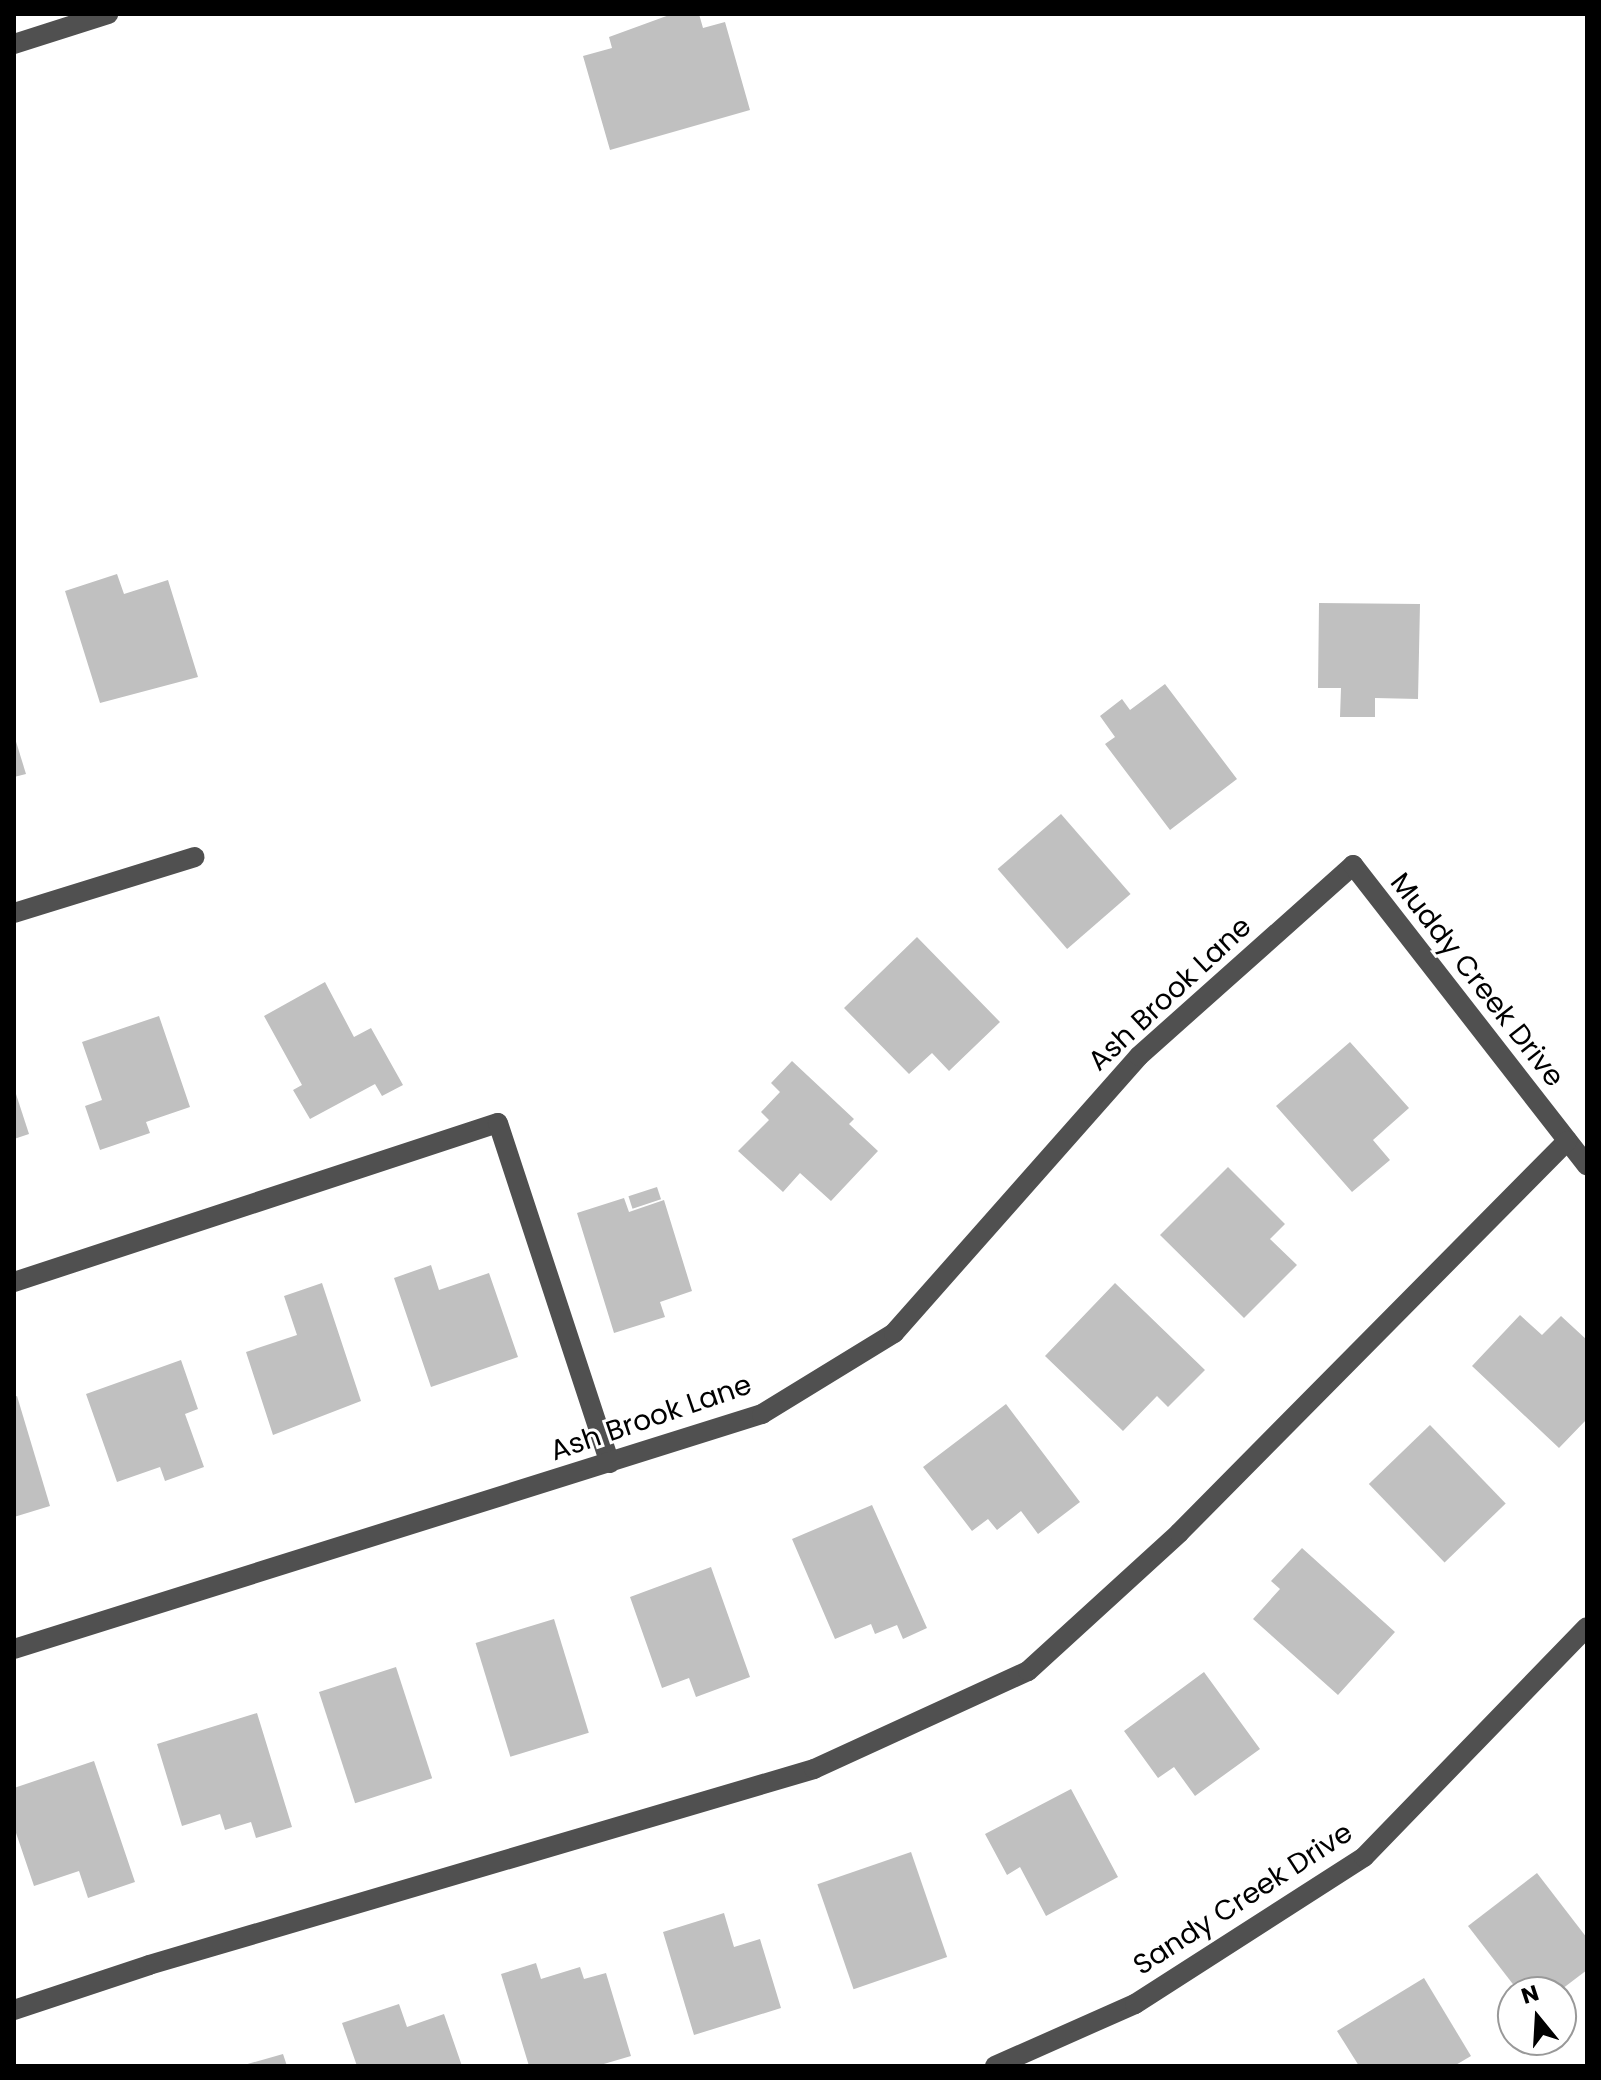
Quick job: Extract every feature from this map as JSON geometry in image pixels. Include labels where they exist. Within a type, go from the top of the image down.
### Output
[{"type":"street","points":[[14,44],[108,14]]},
{"type":"street","points":[[14,913],[195,857]]},
{"type":"street","name":"Muddy Creek Drive","points":[[1353,865],[1587,1166]]},
{"type":"street","name":"Ash Brook Lane","points":[[14,1649],[762,1414],[894,1333],[1139,1056],[1353,865]]},
{"type":"street","points":[[14,1282],[498,1123],[610,1463]]},
{"type":"street","points":[[14,2010],[149,1965],[814,1769],[1028,1671],[1179,1533],[1567,1141]]},
{"type":"street","name":"Sandy Creek Drive","points":[[995,2066],[1135,2004],[1364,1857],[1587,1627]]},
{"type":"building","points":[[672,14],[699,14],[703,28],[725,22],[750,110],[610,150],[583,56],[612,48],[609,37]]},
{"type":"building","points":[[117,574],[124,594],[168,580],[198,677],[100,703],[65,591]]},
{"type":"building","points":[[1319,603],[1420,604],[1418,699],[1375,698],[1375,717],[1340,717],[1341,688],[1318,688]]},
{"type":"building","points":[[1165,684],[1237,779],[1170,830],[1105,744],[1115,737],[1100,716],[1122,699],[1130,710]]},
{"type":"building","points":[[14,735],[26,774],[14,777]]},
{"type":"building","points":[[1061,814],[1131,894],[1067,949],[998,869]]},
{"type":"building","points":[[917,937],[1000,1022],[949,1071],[932,1053],[909,1074],[844,1008]]},
{"type":"building","points":[[325,982],[354,1037],[371,1028],[403,1085],[382,1096],[375,1084],[310,1119],[293,1090],[302,1085],[264,1016]]},
{"type":"building","points":[[159,1016],[190,1107],[146,1122],[150,1133],[100,1150],[85,1106],[102,1100],[82,1042]]},
{"type":"building","points":[[1350,1042],[1409,1108],[1373,1140],[1390,1160],[1352,1192],[1276,1106]]},
{"type":"building","points":[[792,1061],[854,1119],[849,1124],[878,1151],[831,1201],[800,1173],[783,1192],[738,1151],[769,1120],[761,1112],[780,1092],[771,1083]]},
{"type":"building","points":[[14,1092],[29,1134],[14,1139]]},
{"type":"building","points":[[1228,1167],[1285,1224],[1270,1239],[1297,1265],[1244,1318],[1160,1235]]},
{"type":"building","points":[[657,1187],[661,1199],[632,1209],[628,1196]]},
{"type":"building","points":[[624,1198],[629,1212],[664,1200],[692,1291],[660,1302],[665,1317],[614,1333],[577,1213]]},
{"type":"building","points":[[431,1265],[439,1290],[489,1273],[518,1357],[431,1387],[394,1278]]},
{"type":"building","points":[[322,1283],[361,1401],[273,1435],[246,1352],[297,1335],[284,1296]]},
{"type":"building","points":[[1115,1283],[1205,1370],[1168,1407],[1157,1396],[1123,1431],[1045,1356]]},
{"type":"building","points":[[1520,1315],[1542,1335],[1561,1316],[1587,1340],[1587,1419],[1559,1448],[1472,1366]]},
{"type":"building","points":[[181,1360],[198,1409],[185,1414],[204,1467],[165,1481],[160,1467],[117,1482],[86,1394]]},
{"type":"building","points":[[17,1396],[50,1506],[14,1517],[14,1397]]},
{"type":"building","points":[[1006,1404],[1080,1502],[1038,1534],[1021,1511],[997,1530],[988,1519],[972,1531],[923,1467]]},
{"type":"building","points":[[1430,1425],[1506,1503],[1445,1562],[1369,1484]]},
{"type":"building","points":[[872,1505],[927,1628],[903,1639],[897,1625],[875,1634],[871,1624],[835,1639],[792,1539]]},
{"type":"building","points":[[1302,1548],[1395,1632],[1338,1695],[1253,1619],[1280,1589],[1271,1581]]},
{"type":"building","points":[[711,1567],[750,1677],[696,1697],[689,1678],[662,1688],[630,1597]]},
{"type":"building","points":[[554,1619],[589,1733],[510,1757],[476,1643]]},
{"type":"building","points":[[396,1667],[432,1778],[355,1803],[319,1692]]},
{"type":"building","points":[[1204,1672],[1260,1749],[1195,1796],[1174,1767],[1158,1778],[1124,1731]]},
{"type":"building","points":[[257,1713],[292,1827],[256,1838],[251,1822],[225,1830],[220,1814],[182,1826],[157,1744]]},
{"type":"building","points":[[94,1761],[135,1882],[88,1898],[79,1871],[34,1886],[14,1827],[14,1788]]},
{"type":"building","points":[[1071,1789],[1118,1877],[1046,1916],[1020,1867],[1007,1875],[985,1834]]},
{"type":"building","points":[[911,1852],[947,1957],[854,1989],[817,1884]]},
{"type":"building","points":[[1537,1873],[1587,1938],[1587,1970],[1577,1978],[1507,1976],[1468,1926]]},
{"type":"building","points":[[724,1913],[734,1947],[760,1939],[781,2008],[694,2035],[663,1932]]},
{"type":"building","points":[[536,1963],[541,1979],[580,1967],[584,1979],[606,1973],[631,2056],[597,2066],[529,2066],[501,1974]]},
{"type":"building","points":[[1424,1978],[1471,2056],[1454,2066],[1359,2066],[1337,2031]]},
{"type":"building","points":[[399,2004],[407,2027],[444,2014],[462,2066],[357,2066],[342,2023]]},
{"type":"building","points":[[283,2054],[287,2066],[244,2065]]}]
